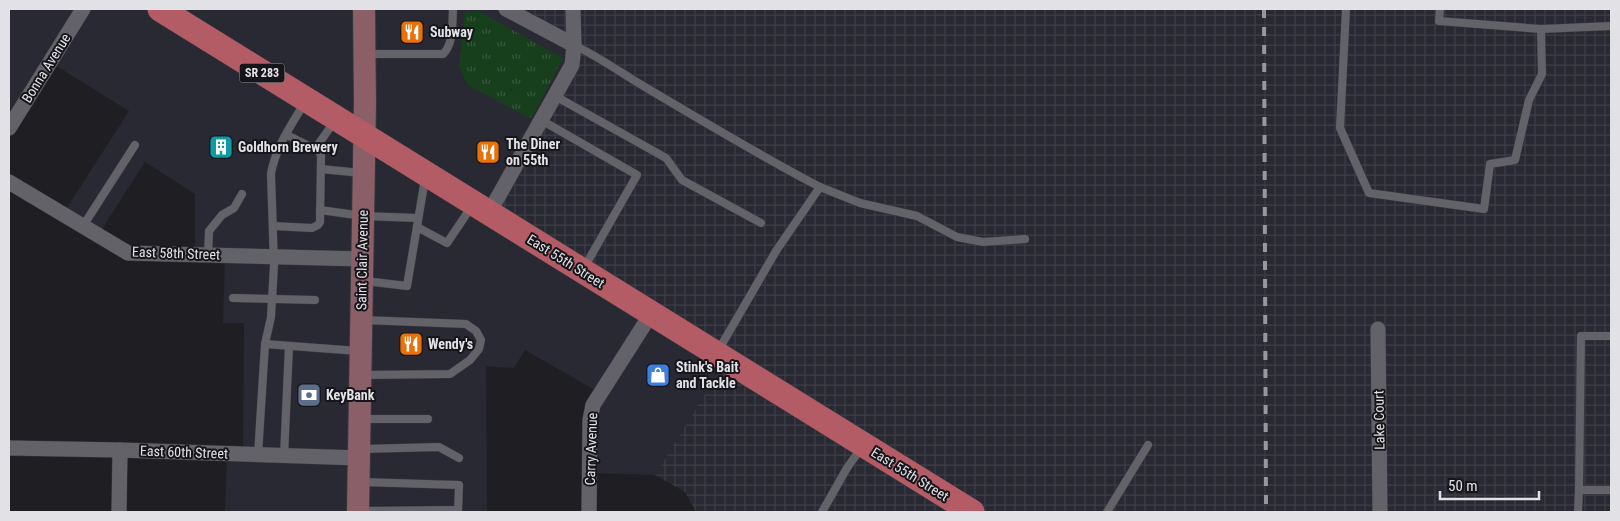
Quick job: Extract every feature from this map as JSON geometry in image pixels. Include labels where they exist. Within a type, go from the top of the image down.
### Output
[{"type":"main road","name":"East 55th Street","points":[[160,9],[972,512]]},
{"type":"main road","name":"Saint Clair Avenue","points":[[358,511],[365,136],[364,9]]},
{"type":"street","name":"Bonna Avenue","points":[[9,128],[83,9]]},
{"type":"street","points":[[506,9],[574,45]]},
{"type":"street","points":[[481,208],[541,120],[572,65],[574,45],[573,9]]},
{"type":"street","name":"East 58th Street","points":[[9,182],[128,253],[274,257],[362,270]]},
{"type":"street","name":"Carry Avenue","points":[[589,512],[590,420],[593,405],[652,314]]},
{"type":"street","name":"Lake Court","points":[[1378,329],[1380,512]]},
{"type":"street","name":"East 60th Street","points":[[9,448],[284,456],[359,454]]},
{"type":"street","points":[[119,512],[120,450]]},
{"type":"lane","points":[[364,54],[443,54],[448,50],[450,42],[453,9]]},
{"type":"lane","points":[[1346,9],[1340,128],[1369,193],[1484,209],[1490,164],[1515,160],[1529,100],[1542,74],[1541,29]]},
{"type":"lane","points":[[1440,9],[1439,21],[1541,29],[1611,26]]},
{"type":"lane","points":[[574,45],[596,55],[772,162],[820,187],[860,203],[917,216],[957,237],[983,242],[1025,239]]},
{"type":"lane","points":[[555,96],[666,158],[682,180],[761,223]]},
{"type":"lane","points":[[258,455],[265,344],[271,317],[274,257],[271,174],[274,160],[306,100]]},
{"type":"lane","points":[[315,149],[336,119]]},
{"type":"lane","points":[[541,120],[637,174],[583,271]]},
{"type":"lane","points":[[273,226],[312,228],[320,222],[321,156],[319,151],[286,135]]},
{"type":"lane","points":[[83,226],[135,145]]},
{"type":"lane","points":[[321,169],[364,174]]},
{"type":"lane","points":[[362,270],[407,286],[426,174]]},
{"type":"lane","points":[[716,354],[776,251],[820,187]]},
{"type":"lane","points":[[208,255],[208,232],[222,214],[234,208],[242,194]]},
{"type":"lane","points":[[417,228],[447,243],[481,208]]},
{"type":"lane","points":[[320,210],[363,216],[418,218]]},
{"type":"lane","points":[[233,298],[315,300]]},
{"type":"lane","points":[[360,375],[450,374],[470,360],[479,349],[481,340],[476,331],[466,324],[362,320]]},
{"type":"lane","points":[[1578,512],[1581,336],[1611,336]]},
{"type":"lane","points":[[265,344],[361,352]]},
{"type":"lane","points":[[284,456],[289,346]]},
{"type":"lane","points":[[360,419],[428,419]]},
{"type":"lane","points":[[822,512],[847,468],[863,445]]},
{"type":"lane","points":[[1107,512],[1148,445]]},
{"type":"lane","points":[[359,454],[439,447],[459,458]]},
{"type":"lane","points":[[358,482],[459,485],[458,511],[358,511]]},
{"type":"lane","points":[[1579,490],[1611,490]]},
{"type":"shaded area","points":[[9,9],[506,9],[574,45],[726,360],[655,475],[590,473],[600,393],[525,350],[514,368],[486,366],[487,512],[225,512],[227,454],[243,454],[244,323],[223,323],[225,256],[195,255],[195,194],[145,162],[98,235],[63,214],[129,111],[50,62],[18,113],[9,107]]},
{"type":"shaded area","points":[[506,9],[1611,9],[1611,512],[696,512],[685,492],[655,475],[726,360],[489,213],[574,46]]},
{"type":"green space","points":[[465,11],[480,12],[563,58],[532,117],[529,118],[468,85],[459,67]]},
{"type":"railway","points":[[1264,9],[1266,512]]},
{"type":"place","name":"Subway","points":[[412,32]]},
{"type":"place","name":"Goldhorn Brewery","points":[[221,147]]},
{"type":"place","name":"The Diner on 55th","points":[[488,152]]},
{"type":"place","name":"Wendy's","points":[[411,344]]},
{"type":"place","name":"Stink's Bait and Tackle","points":[[658,375]]},
{"type":"place","name":"KeyBank","points":[[309,395]]}]
